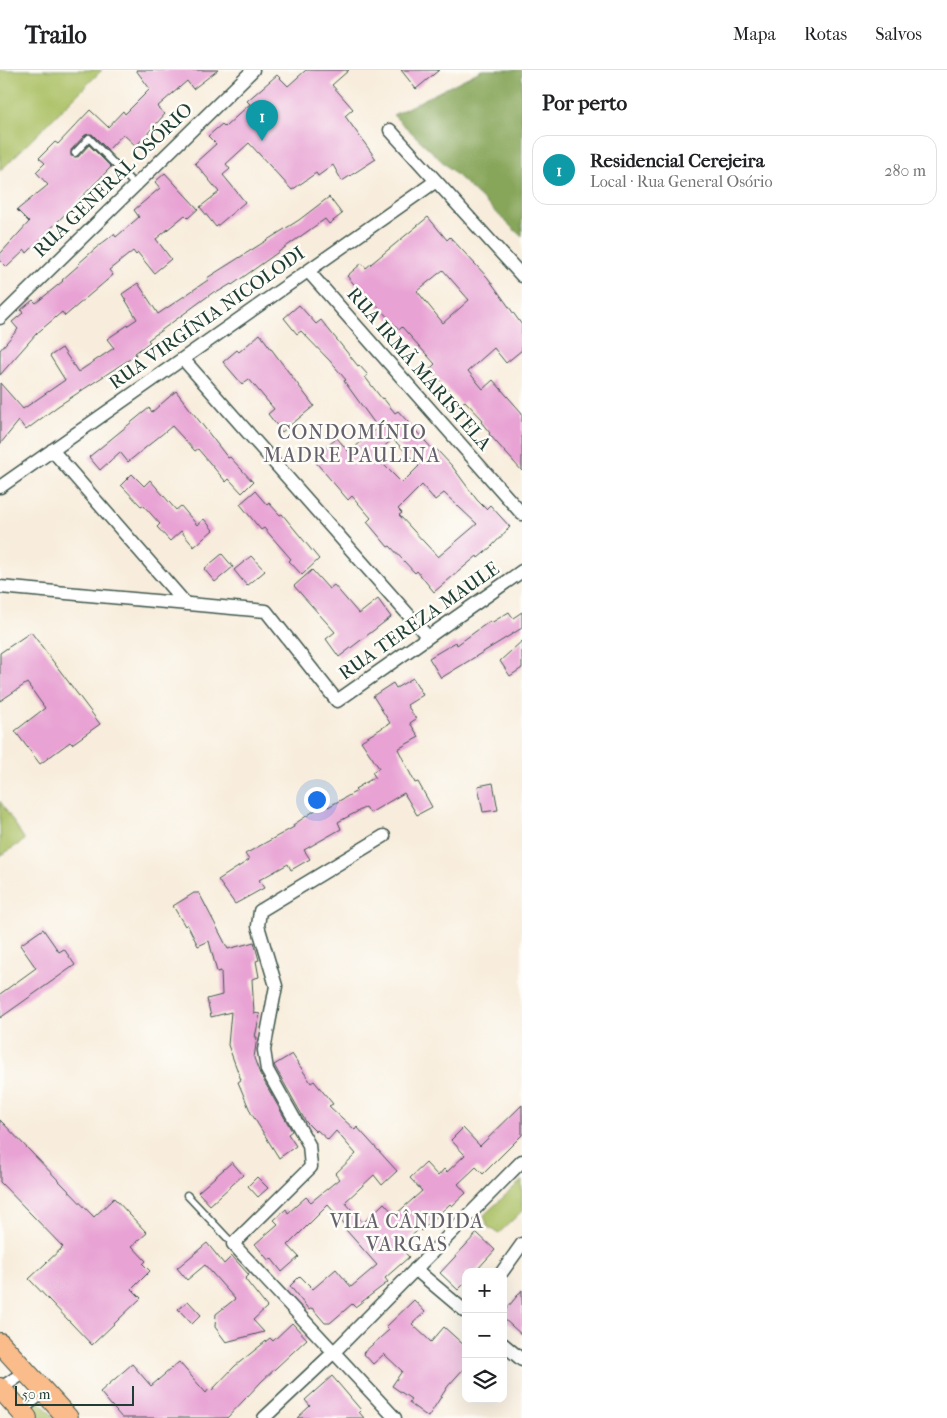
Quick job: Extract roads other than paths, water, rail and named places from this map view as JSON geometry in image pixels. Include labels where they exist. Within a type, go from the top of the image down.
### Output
[{"type":"main road","points":[[0,1343],[68,1418]]},
{"type":"main road","points":[[0,1388],[25,1415]]},
{"type":"street","name":"RUA GENERAL OSÓRIO","points":[[0,318],[253,70]]},
{"type":"street","points":[[390,130],[522,276]]},
{"type":"street","name":"RUA VIRGÍNIA NICOLODI","points":[[0,487],[436,181]]},
{"type":"street","name":"RUA IRMÃ MARISTELA","points":[[308,271],[522,514]]},
{"type":"street","points":[[182,359],[428,637]]},
{"type":"street","points":[[52,450],[186,604]]},
{"type":"street","name":"RUA TEREZA MAULE","points":[[186,604],[266,611],[337,701],[522,571]]},
{"type":"street","points":[[0,587],[186,604]]},
{"type":"street","points":[[384,836],[260,911],[258,926],[276,986],[264,1050],[267,1070],[309,1145],[311,1167],[233,1244],[395,1418]]},
{"type":"street","points":[[264,1418],[334,1352],[522,1161]]},
{"type":"street","points":[[505,1268],[522,1244]]},
{"type":"street","points":[[415,1269],[462,1309]]},
{"type":"street","points":[[507,1347],[522,1360]]},
{"type":"street","points":[[0,1388],[26,1371]]},
{"type":"lane","points":[[75,154],[90,138],[135,186]]},
{"type":"lane","points":[[187,1195],[233,1244]]},
{"type":"lane","points":[[25,1415],[46,1393]]},
{"type":"place","name":"Residencial Cerejeira","points":[[262,141]]},
{"type":"district","name":"CONDOMÍNIO MADRE PAULINA","points":[[352,444]]},
{"type":"district","name":"VILA CÂNDIDA VARGAS","points":[[407,1232]]}]
